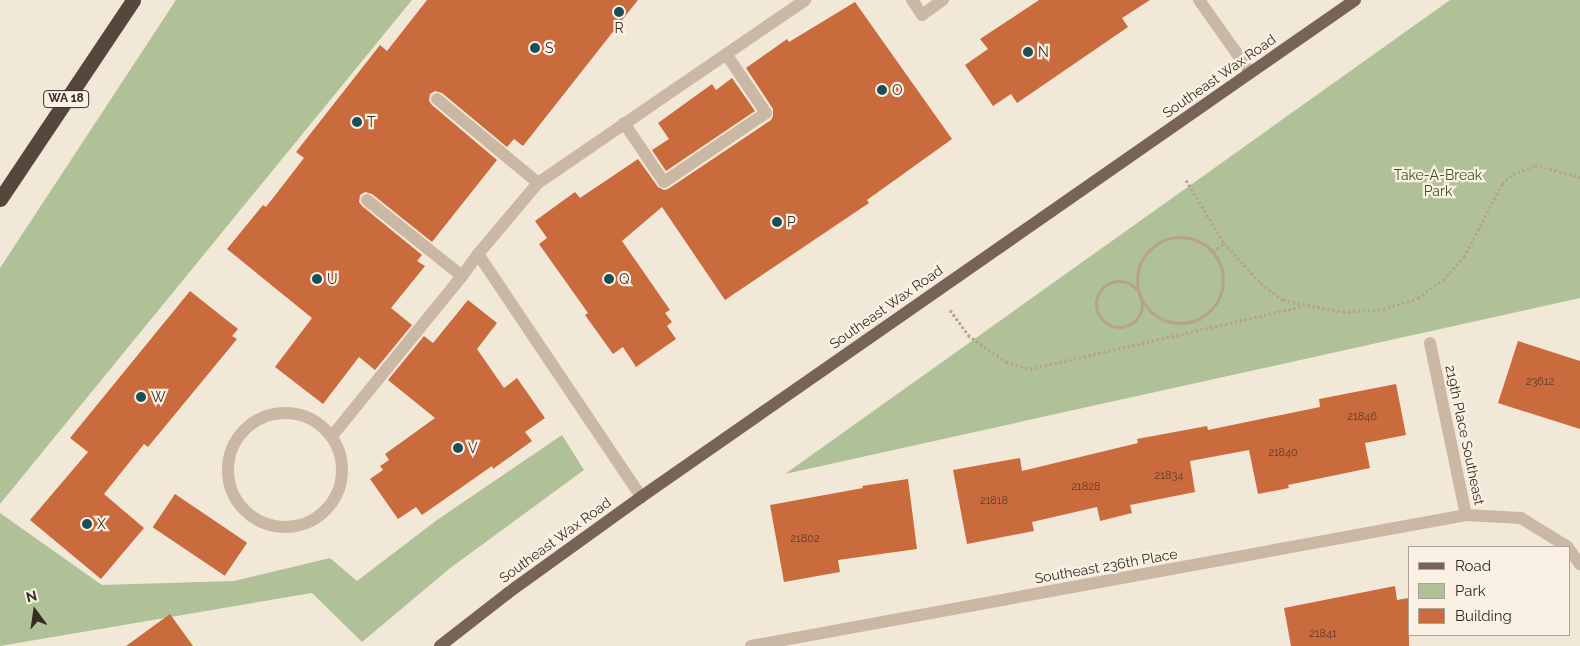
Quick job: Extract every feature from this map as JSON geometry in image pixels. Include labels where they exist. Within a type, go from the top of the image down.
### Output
[{"type":"highway","name":"WA 18","points":[[0,199],[133,0]]},
{"type":"main road","name":"Southeast Wax Road","points":[[440,646],[508,593],[641,497],[1355,0]]},
{"type":"street","points":[[332,436],[478,254],[538,183],[805,0]]},
{"type":"street","points":[[912,0],[922,15],[944,0]]},
{"type":"street","points":[[1199,0],[1250,72]]},
{"type":"street","points":[[624,123],[664,182],[766,113],[726,54]]},
{"type":"street","points":[[437,99],[538,183]]},
{"type":"street","points":[[367,200],[462,276]]},
{"type":"street","points":[[478,254],[641,497]]},
{"type":"street","name":"219th Place Southeast","points":[[1430,343],[1466,515],[1520,518],[1565,546]]},
{"type":"street","points":[[284,413],[302,415],[319,424],[332,436],[340,454],[342,473],[338,492],[328,509],[312,521],[293,527],[274,526],[256,519],[241,507],[231,490],[228,472],[230,454],[238,437],[251,425],[266,416],[284,413]]},
{"type":"street","name":"Southeast 236th Place","points":[[751,646],[1466,515]]},
{"type":"street","name":"219th Place Southeast","points":[[1570,551],[1580,564]]},
{"type":"path","points":[[1186,180],[1224,243],[1261,283],[1283,300],[1343,312],[1383,309],[1418,298],[1443,280],[1464,257],[1502,184],[1513,174],[1535,165],[1580,177]]},
{"type":"path","points":[[1139,293],[1126,282],[1117,281],[1108,284],[1101,290],[1097,298],[1096,307],[1099,315],[1113,326],[1122,327],[1137,319],[1141,311],[1142,302],[1139,293],[1138,277],[1142,260],[1152,247],[1167,239],[1184,237],[1200,241],[1213,252],[1221,266],[1224,283],[1219,299],[1208,313],[1194,320],[1177,323],[1161,318],[1148,308],[1139,293]]},
{"type":"path","points":[[1213,252],[1224,243]]},
{"type":"path","points":[[944,286],[946,303],[968,336],[1006,362],[1030,369],[1306,305]]},
{"type":"green space","points":[[176,0],[412,0],[0,504],[0,268]]},
{"type":"green space","name":"Take-A-Break Park","points":[[1450,0],[1580,0],[1580,298],[785,474]]},
{"type":"green space","points":[[562,435],[584,470],[449,569],[362,642],[312,593],[0,646],[0,513],[102,585],[234,581],[330,558],[357,581],[437,520]]},
{"type":"building","points":[[427,0],[638,0],[523,146],[514,139],[507,147],[442,93],[435,91],[430,94],[429,101],[432,105],[497,160],[432,242],[372,194],[365,192],[360,195],[359,202],[362,206],[422,255],[417,261],[425,266],[391,308],[412,325],[375,370],[359,357],[323,404],[275,367],[312,318],[227,249],[263,205],[266,207],[304,158],[296,152],[380,45],[387,51]]},
{"type":"building","name":"N","points":[[1039,0],[1150,0],[1122,18],[1128,27],[1017,103],[1011,94],[993,106],[965,65],[988,49],[980,39]]},
{"type":"building","points":[[855,2],[952,139],[867,200],[869,203],[725,300],[662,207],[622,241],[670,310],[665,313],[672,322],[667,326],[676,339],[636,367],[623,347],[613,354],[585,315],[588,313],[539,244],[547,238],[535,221],[575,192],[580,198],[638,159],[658,187],[664,190],[668,189],[771,120],[773,109],[746,68],[787,39],[789,42]]},
{"type":"building","points":[[732,78],[755,111],[666,171],[652,150],[669,139],[658,123],[712,84],[716,90]]},
{"type":"building","name":"W","points":[[190,291],[238,329],[232,336],[237,339],[148,447],[144,444],[104,494],[144,528],[101,579],[30,520],[88,452],[70,438]]},
{"type":"building","points":[[468,300],[497,323],[477,349],[504,388],[517,378],[545,418],[525,432],[532,441],[493,469],[492,466],[422,515],[416,507],[398,519],[370,479],[383,470],[380,466],[389,460],[385,454],[435,418],[388,380],[424,336],[433,343]]},
{"type":"building","points":[[1518,341],[1580,361],[1580,429],[1498,403]]},
{"type":"building","points":[[1396,384],[1406,435],[1365,443],[1370,468],[1288,485],[1289,488],[1258,494],[1249,450],[1190,461],[1195,492],[1130,505],[1132,513],[1100,521],[1097,507],[1032,522],[1034,531],[967,544],[953,470],[1020,458],[1022,471],[1138,443],[1137,439],[1207,426],[1208,430],[1320,407],[1319,399]]},
{"type":"building","points":[[908,479],[917,549],[838,560],[840,572],[784,582],[770,505],[863,488],[862,486]]},
{"type":"building","points":[[175,494],[247,543],[225,576],[153,527]]},
{"type":"building","points":[[1395,586],[1397,600],[1408,598],[1409,646],[1291,646],[1284,608]]},
{"type":"building","points":[[170,614],[193,646],[126,646]]},
{"type":"place","name":"R","points":[[619,12]]},
{"type":"place","name":"S","points":[[535,48]]},
{"type":"place","name":"N","points":[[1028,52]]},
{"type":"place","name":"O","points":[[882,90]]},
{"type":"place","name":"T","points":[[357,122]]},
{"type":"place","name":"P","points":[[777,222]]},
{"type":"place","name":"U","points":[[317,279]]},
{"type":"place","name":"Q","points":[[609,279]]},
{"type":"place","name":"W","points":[[141,397]]},
{"type":"place","name":"V","points":[[458,448]]},
{"type":"place","name":"X","points":[[87,524]]}]
